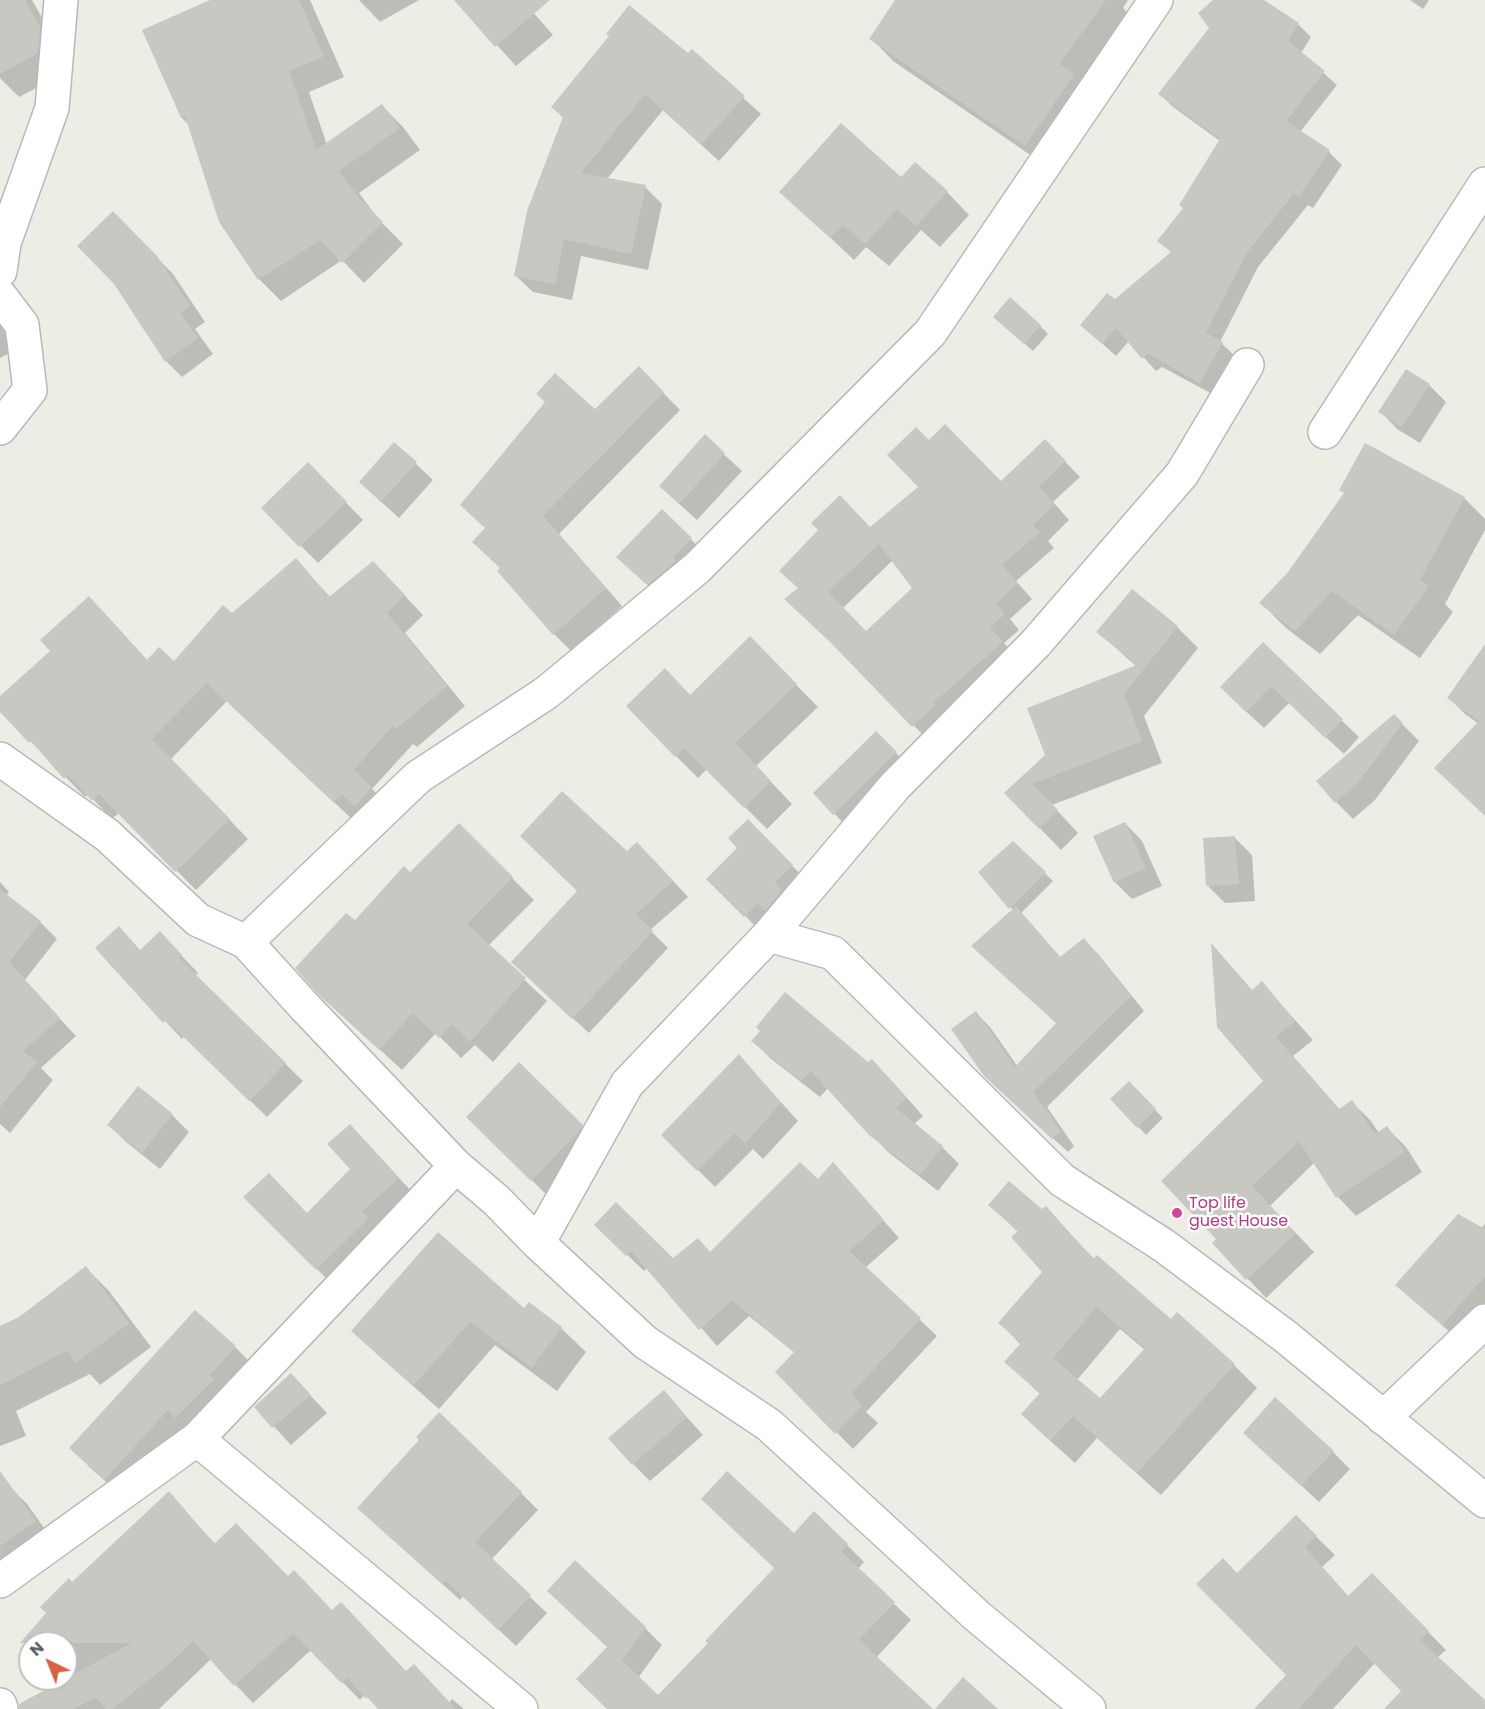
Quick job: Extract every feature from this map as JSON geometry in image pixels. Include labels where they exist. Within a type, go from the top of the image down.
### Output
[{"type":"street","points":[[0,271],[4,243],[52,108],[61,0]]},
{"type":"street","points":[[246,942],[418,777],[546,693],[697,568],[930,333],[1156,0]]},
{"type":"street","points":[[1325,432],[1485,184]]},
{"type":"street","points":[[0,296],[22,325],[30,390],[0,428]]},
{"type":"street","points":[[538,1243],[627,1084],[769,935],[895,786],[1036,643],[1182,474],[1246,365]]},
{"type":"street","points":[[0,759],[106,835],[198,920],[246,942],[456,1166],[496,1200],[538,1243],[645,1342],[769,1425],[978,1616],[1089,1709]]},
{"type":"street","points":[[769,935],[833,953],[1062,1180],[1163,1245],[1286,1337],[1485,1501]]},
{"type":"street","points":[[0,1581],[197,1439],[456,1166]]},
{"type":"street","points":[[1383,1418],[1485,1321]]},
{"type":"street","points":[[197,1439],[521,1709]]},
{"type":"building","points":[[0,0],[25,0],[40,27],[38,53],[0,74]]},
{"type":"building","points":[[210,0],[299,0],[324,56],[289,71],[316,150],[382,104],[400,128],[339,171],[359,198],[383,222],[342,263],[320,240],[258,280],[219,222],[185,116],[181,118],[142,30]]},
{"type":"building","points":[[454,0],[550,0],[495,47]]},
{"type":"building","points":[[895,0],[1106,0],[1059,64],[1074,74],[1025,146],[869,39]]},
{"type":"building","points":[[1213,0],[1264,0],[1299,23],[1288,41],[1325,71],[1286,121],[1330,150],[1299,196],[1294,193],[1246,254],[1206,333],[1223,342],[1200,383],[1148,354],[1142,359],[1116,328],[1102,344],[1080,325],[1107,293],[1115,299],[1171,252],[1157,241],[1183,208],[1179,205],[1220,139],[1158,94],[1209,28],[1198,13]]},
{"type":"building","points":[[629,5],[688,53],[692,49],[745,96],[701,145],[645,94],[581,173],[646,185],[631,254],[564,239],[555,284],[514,276],[527,211],[563,117],[551,107],[609,36],[606,34]]},
{"type":"building","points":[[841,123],[901,177],[915,162],[948,191],[916,226],[897,209],[865,244],[843,225],[830,238],[779,192]]},
{"type":"building","points":[[113,211],[157,256],[190,306],[180,313],[198,338],[165,362],[114,284],[77,246]]},
{"type":"building","points":[[1010,297],[1041,325],[1024,344],[993,317]]},
{"type":"building","points":[[639,366],[664,392],[543,516],[606,588],[553,635],[497,571],[500,568],[472,542],[485,528],[460,505],[545,402],[536,394],[555,373],[595,409]]},
{"type":"building","points":[[1406,369],[1430,384],[1402,427],[1378,412]]},
{"type":"building","points":[[945,424],[1001,481],[1045,439],[1066,461],[1039,486],[1055,504],[1033,525],[1040,532],[1002,565],[1018,583],[996,603],[1005,614],[990,627],[1003,642],[933,703],[935,705],[912,727],[831,643],[784,599],[798,588],[779,571],[818,530],[811,523],[840,495],[870,527],[918,487],[887,455],[916,427],[929,440]],"holes":[[[879,544],[912,588],[866,631],[828,592]]]},
{"type":"building","points":[[705,434],[725,453],[679,504],[659,486]]},
{"type":"building","points":[[394,442],[417,462],[381,502],[359,482]]},
{"type":"building","points":[[1365,443],[1465,497],[1420,580],[1429,586],[1394,635],[1332,591],[1295,631],[1259,603],[1288,572],[1344,493],[1339,490]]},
{"type":"building","points":[[308,462],[347,502],[299,547],[261,508]]},
{"type":"building","points":[[662,509],[692,538],[673,557],[676,561],[647,585],[616,557]]},
{"type":"building","points":[[296,558],[329,597],[373,561],[405,595],[387,613],[447,686],[396,729],[393,725],[354,770],[372,787],[355,806],[342,795],[333,802],[207,683],[152,739],[230,819],[175,872],[99,794],[92,801],[68,775],[64,779],[31,741],[29,743],[0,712],[0,696],[50,651],[40,640],[89,596],[147,660],[159,647],[174,661],[223,605],[232,613]]},
{"type":"building","points":[[1132,589],[1178,626],[1124,694],[1142,741],[1032,784],[1058,810],[1039,829],[1004,793],[1045,755],[1027,708],[1137,665],[1096,632]]},
{"type":"building","points":[[750,636],[797,684],[735,743],[771,781],[744,808],[684,748],[675,757],[626,706],[665,668],[690,695]]},
{"type":"building","points":[[1263,642],[1343,719],[1325,738],[1271,686],[1246,712],[1220,687]]},
{"type":"building","points":[[1485,644],[1485,816],[1434,768],[1479,721],[1447,698]]},
{"type":"building","points":[[1394,714],[1403,723],[1358,782],[1335,803],[1316,781]]},
{"type":"building","points":[[876,731],[897,752],[833,815],[813,793]]},
{"type":"building","points":[[562,791],[627,851],[637,842],[673,881],[636,914],[653,931],[572,1019],[511,962],[577,891],[520,836]]},
{"type":"building","points":[[748,819],[793,865],[775,882],[782,890],[765,911],[758,903],[744,917],[706,879],[737,848],[728,838]]},
{"type":"building","points":[[1125,822],[1146,868],[1114,883],[1093,836]]},
{"type":"building","points":[[459,823],[513,877],[467,924],[526,978],[470,1042],[452,1024],[439,1038],[413,1013],[379,1050],[317,993],[295,968],[346,913],[355,920],[404,866],[410,872]]},
{"type":"building","points":[[1235,836],[1239,884],[1206,886],[1203,838]]},
{"type":"building","points":[[1013,841],[1046,872],[1009,909],[978,872]]},
{"type":"building","points":[[0,889],[41,921],[9,962],[60,1018],[23,1051],[37,1062],[0,1107]]},
{"type":"building","points":[[1016,906],[1060,957],[1084,938],[1131,996],[1033,1092],[1061,1131],[1052,1139],[984,1076],[951,1029],[976,1011],[1015,1067],[1056,1023],[971,946]]},
{"type":"building","points":[[119,926],[140,950],[160,931],[182,955],[179,958],[286,1063],[249,1101],[166,1020],[163,1023],[95,948]]},
{"type":"building","points":[[1211,943],[1252,990],[1262,981],[1295,1021],[1276,1037],[1339,1109],[1352,1100],[1375,1134],[1387,1126],[1405,1152],[1336,1198],[1299,1141],[1252,1186],[1296,1233],[1246,1280],[1212,1243],[1216,1239],[1161,1181],[1263,1081],[1217,1027]]},
{"type":"building","points":[[785,992],[868,1062],[872,1059],[907,1098],[896,1108],[943,1146],[920,1175],[869,1135],[811,1071],[801,1081],[751,1041],[760,1031],[756,1027]]},
{"type":"building","points":[[739,1054],[781,1103],[745,1143],[735,1133],[697,1171],[661,1135]]},
{"type":"building","points":[[519,1062],[583,1125],[531,1181],[466,1117]]},
{"type":"building","points":[[1129,1081],[1156,1109],[1137,1128],[1110,1099]]},
{"type":"building","points":[[138,1086],[173,1114],[142,1153],[107,1125]]},
{"type":"building","points":[[350,1124],[399,1178],[362,1211],[369,1218],[316,1270],[243,1197],[269,1173],[307,1213],[350,1169],[327,1144]]},
{"type":"building","points":[[800,1162],[818,1179],[833,1162],[884,1220],[849,1251],[921,1318],[851,1394],[862,1406],[835,1434],[775,1372],[794,1352],[732,1300],[699,1330],[631,1251],[626,1256],[594,1225],[616,1202],[673,1258],[698,1238],[710,1252]]},
{"type":"building","points":[[1009,1181],[1042,1209],[1046,1206],[1093,1259],[1097,1255],[1171,1319],[1177,1312],[1235,1364],[1137,1473],[1073,1416],[1050,1441],[1021,1414],[1040,1393],[1004,1362],[1021,1343],[998,1323],[1042,1272],[1011,1237],[1018,1231],[988,1205]],"holes":[[[1096,1307],[1145,1348],[1100,1398],[1053,1358]]]},
{"type":"building","points":[[1458,1214],[1485,1229],[1485,1276],[1442,1325],[1395,1285]]},
{"type":"building","points":[[438,1232],[524,1308],[529,1302],[562,1327],[532,1368],[470,1322],[413,1386],[351,1331]]},
{"type":"building","points":[[86,1266],[129,1323],[76,1363],[67,1351],[0,1385],[0,1326],[19,1317]]},
{"type":"building","points":[[195,1310],[236,1346],[210,1375],[214,1379],[175,1418],[168,1410],[104,1480],[69,1448]]},
{"type":"building","points":[[291,1373],[311,1395],[272,1428],[254,1407]]},
{"type":"building","points":[[664,1390],[687,1417],[632,1465],[608,1438]]},
{"type":"building","points":[[1275,1397],[1334,1451],[1301,1486],[1243,1433]]},
{"type":"building","points":[[439,1412],[522,1492],[475,1542],[531,1595],[498,1630],[445,1580],[442,1584],[357,1508],[419,1440],[416,1437]]},
{"type":"building","points":[[0,1471],[36,1521],[0,1546]]},
{"type":"building","points":[[727,1471],[794,1533],[814,1511],[848,1544],[841,1551],[895,1602],[859,1640],[933,1709],[607,1709],[576,1679],[607,1647],[547,1591],[575,1560],[646,1627],[622,1660],[658,1695],[708,1643],[705,1641],[774,1568],[701,1499]]},
{"type":"building","points":[[169,1491],[214,1544],[236,1523],[288,1576],[294,1570],[332,1610],[341,1602],[406,1671],[414,1664],[456,1709],[378,1709],[347,1677],[341,1683],[293,1633],[234,1686],[193,1641],[169,1664],[112,1709],[106,1709],[96,1697],[73,1709],[19,1709],[19,1704],[43,1691],[78,1691],[78,1672],[132,1643],[78,1643],[78,1631],[30,1631],[46,1613],[40,1607],[69,1578],[72,1582]]},
{"type":"building","points":[[1296,1515],[1317,1536],[1305,1547],[1348,1596],[1372,1573],[1429,1631],[1420,1640],[1485,1700],[1485,1709],[1384,1709],[1401,1691],[1356,1645],[1298,1709],[1254,1709],[1286,1675],[1196,1584],[1223,1558],[1237,1573]]},
{"type":"building","points":[[963,1677],[998,1709],[935,1709]]},
{"type":"place","name":"Top life guest House","points":[[1177,1213]]}]
